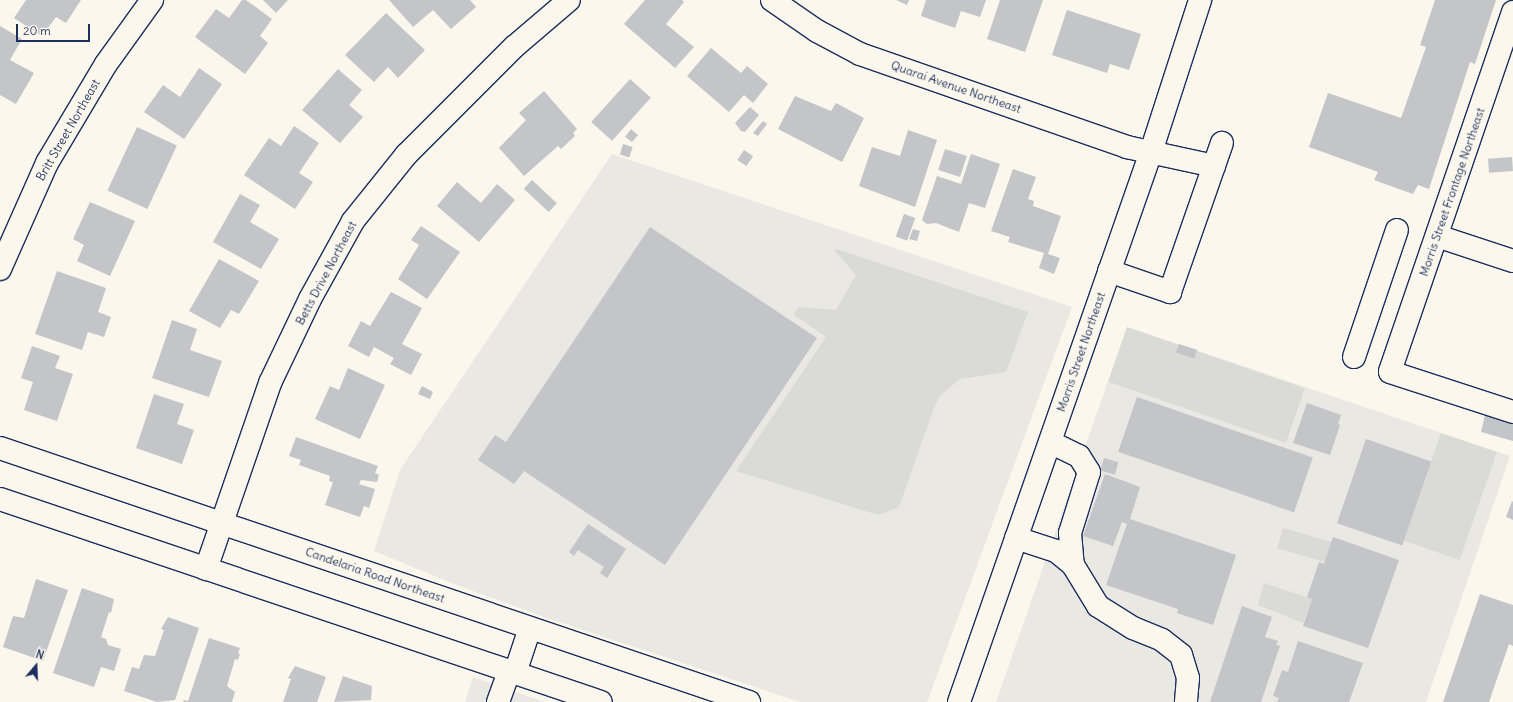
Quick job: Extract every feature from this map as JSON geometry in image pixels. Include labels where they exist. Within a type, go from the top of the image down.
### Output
[{"type":"street","name":"Britt Street Northeast","points":[[0,269],[47,163],[106,64],[152,0]]},
{"type":"street","name":"Betts Drive Northeast","points":[[206,569],[270,383],[310,300],[353,221],[406,155],[514,47],[569,0]]},
{"type":"street","name":"Quarai Avenue Northeast","points":[[772,0],[817,31],[860,54],[1127,147],[1214,166]]},
{"type":"street","name":"Morris Street Northeast","points":[[959,702],[1150,152],[1200,0]]},
{"type":"street","name":"Morris Street Frontage Northeast","points":[[1513,12],[1390,372],[1513,412]]},
{"type":"street","points":[[1109,271],[1170,292],[1222,143]]},
{"type":"street","points":[[1354,357],[1397,230]]},
{"type":"street","points":[[1437,236],[1513,261]]},
{"type":"street","points":[[1050,442],[1079,456],[1089,472],[1070,533],[1073,565]]},
{"type":"street","name":"Candelaria Road Northeast","points":[[0,448],[749,702]]},
{"type":"street","points":[[0,499],[601,702]]},
{"type":"street","points":[[1016,538],[1056,551],[1073,565],[1098,606],[1133,628],[1162,640],[1181,655],[1188,678],[1186,702]]},
{"type":"street","points":[[498,702],[530,628]]},
{"type":"shaded area","points":[[612,154],[1072,307],[927,702],[800,702],[544,617],[459,586],[374,551],[400,470]]},
{"type":"shaded area","points":[[836,249],[1028,312],[1006,372],[960,379],[941,395],[935,405],[899,507],[878,515],[736,471],[826,337],[794,315],[798,307],[836,310],[856,275],[835,251]]},
{"type":"shaded area","points":[[1127,327],[1510,456],[1426,702],[996,702]]},
{"type":"shaded area","points":[[1127,327],[1305,388],[1286,443],[1108,382]]},
{"type":"shaded area","points":[[1441,433],[1497,452],[1460,560],[1404,541]]},
{"type":"shaded area","points":[[1283,528],[1332,542],[1326,562],[1277,548]]},
{"type":"shaded area","points":[[1264,583],[1312,599],[1303,623],[1258,605]]},
{"type":"shaded area","points":[[473,677],[545,702],[465,702]]},
{"type":"building","points":[[26,0],[81,0],[66,23],[56,17],[42,36],[14,18]]},
{"type":"building","points":[[242,0],[246,0],[272,19],[260,36],[268,43],[245,74],[195,37],[216,9],[229,18]]},
{"type":"building","points":[[263,0],[288,0],[276,13]]},
{"type":"building","points":[[389,0],[470,0],[476,7],[451,29],[433,10],[413,27]]},
{"type":"building","points":[[645,0],[682,0],[684,2],[666,24],[694,47],[675,68],[624,24]]},
{"type":"building","points":[[896,0],[909,0],[907,5]]},
{"type":"building","points":[[926,0],[986,0],[980,17],[961,11],[955,28],[921,16]]},
{"type":"building","points":[[1000,0],[1043,0],[1025,52],[987,39]]},
{"type":"building","points":[[1435,0],[1496,0],[1475,64],[1470,62],[1429,189],[1418,185],[1413,194],[1374,180],[1378,172],[1309,147],[1328,93],[1401,118],[1426,47],[1420,45]]},
{"type":"building","points":[[1067,10],[1141,34],[1129,70],[1110,64],[1107,73],[1052,55]]},
{"type":"building","points":[[386,13],[425,50],[398,78],[388,67],[374,82],[345,55]]},
{"type":"building","points":[[0,26],[22,39],[10,60],[34,73],[16,104],[0,95]]},
{"type":"building","points":[[711,48],[741,73],[747,66],[768,84],[753,103],[744,95],[729,112],[687,76]]},
{"type":"building","points":[[199,68],[222,84],[184,139],[144,112],[163,85],[180,97]]},
{"type":"building","points":[[338,69],[362,90],[349,105],[363,117],[340,143],[302,110]]},
{"type":"building","points":[[630,79],[651,98],[612,141],[591,122]]},
{"type":"building","points":[[544,91],[577,129],[573,133],[575,136],[561,149],[558,146],[524,176],[499,148],[526,120],[519,113]]},
{"type":"building","points":[[795,96],[831,111],[836,103],[864,118],[842,162],[778,129]]},
{"type":"building","points":[[750,107],[759,115],[745,132],[741,131],[735,123]]},
{"type":"building","points":[[763,121],[767,124],[758,136],[753,133]]},
{"type":"building","points":[[294,126],[319,143],[299,173],[313,182],[295,209],[244,175],[269,138],[281,146]]},
{"type":"building","points":[[137,127],[177,146],[147,209],[107,190]]},
{"type":"building","points":[[631,129],[638,135],[632,142],[625,137]]},
{"type":"building","points":[[908,130],[937,140],[915,207],[859,186],[872,147],[900,156]]},
{"type":"building","points":[[623,144],[633,147],[629,157],[620,155]]},
{"type":"building","points":[[945,149],[967,156],[960,177],[938,170]]},
{"type":"building","points":[[744,150],[753,156],[746,166],[737,160]]},
{"type":"building","points":[[971,154],[1000,164],[985,208],[969,203],[959,232],[936,223],[927,224],[922,220],[937,176],[961,184]]},
{"type":"building","points":[[1512,157],[1513,171],[1489,173],[1488,159]]},
{"type":"building","points":[[1013,169],[1036,177],[1028,199],[1034,201],[1033,206],[1061,216],[1048,254],[1060,258],[1054,274],[1039,268],[1044,253],[1008,242],[1010,237],[991,231]]},
{"type":"building","points":[[532,180],[557,203],[549,212],[524,189]]},
{"type":"building","points":[[457,182],[481,203],[497,184],[515,200],[479,242],[437,206]]},
{"type":"building","points":[[240,194],[260,205],[250,222],[279,239],[261,269],[213,242]]},
{"type":"building","points":[[90,202],[135,221],[110,276],[77,261],[84,245],[73,239]]},
{"type":"building","points":[[904,214],[915,218],[907,241],[896,237]]},
{"type":"building","points":[[421,226],[460,252],[427,299],[398,279],[419,245],[411,240]]},
{"type":"building","points":[[650,227],[817,338],[665,565],[524,471],[514,484],[478,460],[495,435],[506,442]]},
{"type":"building","points":[[913,229],[920,231],[917,241],[909,239]]},
{"type":"building","points":[[219,259],[259,281],[239,314],[231,310],[220,328],[189,311]]},
{"type":"building","points":[[57,271],[106,288],[98,312],[111,317],[104,337],[88,332],[82,350],[35,334]]},
{"type":"building","points":[[391,292],[422,308],[402,344],[422,354],[411,375],[390,364],[394,358],[374,347],[369,357],[348,346],[361,321],[370,326]]},
{"type":"building","points":[[172,320],[197,329],[190,350],[222,361],[209,397],[152,378]]},
{"type":"building","points":[[1179,344],[1197,350],[1194,358],[1176,353]]},
{"type":"building","points":[[32,346],[60,356],[55,368],[73,374],[57,421],[24,410],[33,382],[21,378]]},
{"type":"building","points":[[348,368],[385,385],[360,439],[315,419],[330,386],[339,390]]},
{"type":"building","points":[[422,386],[433,392],[430,399],[418,394]]},
{"type":"building","points":[[154,394],[184,404],[177,424],[194,430],[182,464],[136,448]]},
{"type":"building","points":[[1137,397],[1313,458],[1294,512],[1118,452]]},
{"type":"building","points":[[1307,403],[1341,415],[1338,424],[1340,425],[1330,455],[1293,443]]},
{"type":"building","points":[[1485,415],[1513,423],[1513,441],[1481,432]]},
{"type":"building","points":[[296,437],[378,466],[375,473],[379,475],[377,482],[361,480],[359,484],[375,489],[369,508],[364,506],[360,517],[325,505],[333,482],[329,481],[330,476],[299,465],[301,460],[289,456]]},
{"type":"building","points":[[1366,439],[1431,461],[1402,546],[1337,523]]},
{"type":"building","points":[[1104,458],[1118,462],[1115,475],[1100,470]]},
{"type":"building","points":[[1105,474],[1140,487],[1130,519],[1236,555],[1213,625],[1177,613],[1178,609],[1106,585],[1127,524],[1122,522],[1113,546],[1083,536]]},
{"type":"building","points":[[1512,501],[1513,502],[1513,520],[1506,517]]},
{"type":"building","points":[[588,524],[626,549],[607,578],[600,573],[604,567],[578,550],[574,556],[569,552]]},
{"type":"building","points":[[1333,537],[1399,560],[1368,648],[1303,626],[1312,599],[1307,597],[1319,562],[1324,564]]},
{"type":"building","points":[[36,579],[68,590],[43,661],[3,647],[13,616],[24,618]]},
{"type":"building","points":[[82,588],[114,599],[111,613],[109,612],[101,637],[106,639],[108,645],[121,649],[114,671],[101,667],[94,687],[53,673]]},
{"type":"building","points":[[1480,594],[1513,605],[1513,646],[1509,644],[1489,702],[1443,702]]},
{"type":"building","points":[[1242,606],[1272,617],[1265,637],[1278,641],[1276,645],[1280,646],[1261,702],[1210,702]]},
{"type":"building","points":[[168,617],[199,628],[175,700],[157,702],[124,691],[132,667],[139,669],[144,655],[155,656],[164,630],[161,629]]},
{"type":"building","points":[[209,638],[240,648],[238,660],[235,659],[227,686],[235,692],[232,702],[183,702],[184,700],[188,701]]},
{"type":"building","points":[[1298,641],[1363,663],[1349,702],[1277,702],[1279,698],[1273,696],[1282,670],[1288,672]]},
{"type":"building","points":[[295,666],[326,677],[317,702],[283,702],[291,679],[288,678]]},
{"type":"building","points":[[343,676],[372,686],[371,700],[334,702]]}]
